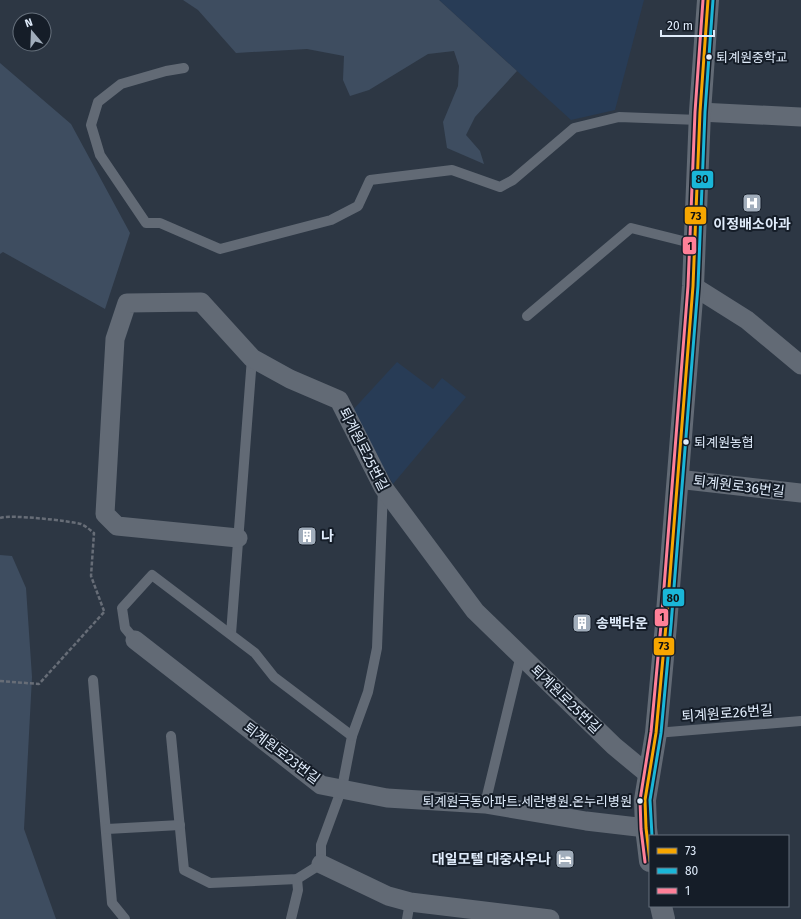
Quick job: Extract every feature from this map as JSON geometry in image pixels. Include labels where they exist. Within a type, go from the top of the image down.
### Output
[{"type":"street","points":[[649,852],[645,800],[656,733],[678,478],[693,286],[699,116],[708,0]]},
{"type":"street","points":[[699,116],[801,117]]},
{"type":"street","points":[[693,286],[747,320],[801,365]]},
{"type":"street","name":"퇴계원로25번길","points":[[238,538],[117,526],[105,514],[115,338],[127,303],[201,302],[252,358],[290,379],[339,400],[383,488],[475,611],[614,746],[649,775]]},
{"type":"street","name":"퇴계원로36번길","points":[[678,478],[801,494]]},
{"type":"street","name":"퇴계원로23번길","points":[[135,640],[321,785],[387,798],[485,804],[586,821],[646,828]]},
{"type":"street","points":[[321,864],[388,896],[409,910],[550,919]]},
{"type":"street","points":[[661,907],[664,919]]},
{"type":"lane","points":[[184,68],[166,71],[121,84],[98,102],[91,125],[100,155],[146,223],[160,223],[220,249],[331,220],[358,206],[370,180],[452,170],[500,187],[513,180],[574,128],[619,117],[699,116]]},
{"type":"lane","points":[[527,316],[631,228],[695,244]]},
{"type":"lane","points":[[230,634],[252,358]]},
{"type":"lane","points":[[171,736],[184,870],[210,883],[297,879],[321,864],[320,845],[342,788],[352,736],[368,692],[377,648],[383,488]]},
{"type":"lane","points":[[135,640],[125,628],[122,608],[152,575],[255,653],[274,677],[352,736]]},
{"type":"lane","points":[[485,804],[521,655]]},
{"type":"lane","points":[[93,680],[107,829],[112,903],[125,919]]},
{"type":"lane","name":"퇴계원로26번길","points":[[656,733],[801,721]]},
{"type":"lane","points":[[107,829],[180,825]]},
{"type":"lane","points":[[291,919],[298,890],[297,879]]},
{"type":"path","points":[[0,518],[4,516],[31,517],[82,524],[94,533],[90,576],[104,611]]},
{"type":"path","points":[[0,681],[39,684],[104,611],[122,608]]},
{"type":"shaded area","points":[[183,0],[439,0],[517,71],[475,117],[466,135],[480,151],[484,164],[447,148],[443,122],[458,86],[459,66],[454,51],[428,54],[369,90],[350,96],[343,80],[344,56],[307,49],[236,53],[198,10]]},
{"type":"shaded area","points":[[439,0],[644,0],[615,110],[571,120]]},
{"type":"shaded area","points":[[0,63],[71,124],[130,233],[105,309],[3,252],[0,254]]},
{"type":"shaded area","points":[[397,362],[433,389],[442,378],[466,397],[393,484],[351,412]]},
{"type":"shaded area","points":[[0,555],[12,556],[26,588],[32,677],[24,829],[56,919],[0,919]]},
{"type":"transit line","name":"1","points":[[645,862],[641,829],[640,800],[651,732],[661,625],[688,286],[695,112],[703,0]]},
{"type":"transit line","name":"73","points":[[649,853],[645,800],[656,733],[693,286],[700,112],[708,0]]},
{"type":"transit line","name":"80","points":[[652,835],[650,800],[661,733],[698,286],[705,112],[713,0]]},
{"type":"place","name":"퇴계원중학교","points":[[709,57]]},
{"type":"place","name":"이정배소아과","points":[[752,203]]},
{"type":"place","name":"퇴계원농협","points":[[686,442]]},
{"type":"place","name":"나","points":[[307,536]]},
{"type":"place","name":"송백타운","points":[[582,623]]},
{"type":"place","name":"퇴계원극동아파트.세란병원.온누리병원","points":[[640,801]]},
{"type":"place","name":"대일모텔 대중사우나","points":[[565,859]]}]
